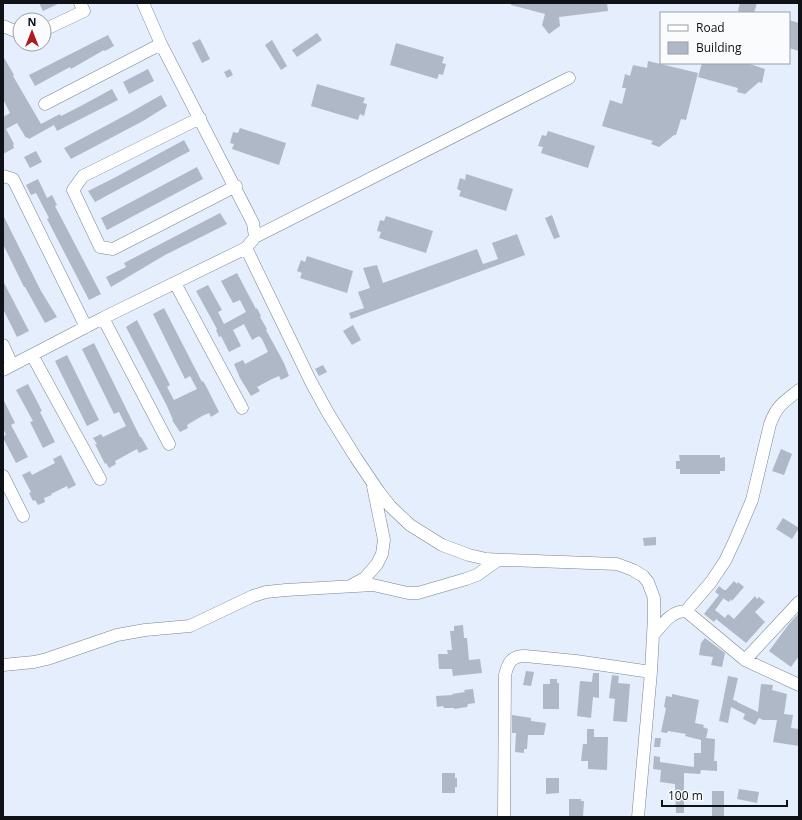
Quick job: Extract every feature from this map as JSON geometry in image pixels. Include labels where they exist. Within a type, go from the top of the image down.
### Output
[{"type":"street","points":[[52,26],[84,11],[80,3]]},
{"type":"street","points":[[147,4],[162,44],[254,222],[255,237]]},
{"type":"street","points":[[45,104],[162,44]]},
{"type":"street","points":[[3,345],[8,367],[103,318],[246,248],[255,237],[569,78]]},
{"type":"street","points":[[200,118],[83,176],[73,190],[100,247],[113,249],[236,186]]},
{"type":"street","points":[[3,176],[13,179],[86,327]]},
{"type":"street","points":[[246,248],[311,382],[328,413],[373,484],[390,506],[405,520],[442,545],[469,555],[498,560],[617,564],[634,570],[648,582],[654,598],[653,635],[638,817]]},
{"type":"street","points":[[175,283],[242,408]]},
{"type":"street","points":[[103,318],[169,444]]},
{"type":"street","points":[[32,355],[100,479]]},
{"type":"street","points":[[686,611],[711,582],[725,561],[752,500],[770,424],[775,412],[783,402],[799,390]]},
{"type":"street","points":[[3,476],[23,516]]},
{"type":"street","points":[[350,587],[365,578],[378,564],[382,554],[384,540],[373,484]]},
{"type":"street","points":[[3,665],[34,662],[47,659],[118,635],[145,630],[190,626],[253,596],[266,592],[373,585],[408,593],[418,593],[477,575],[498,560]]},
{"type":"street","points":[[745,660],[799,602]]},
{"type":"street","points":[[653,635],[671,615],[681,611],[686,611],[745,660],[799,685]]},
{"type":"street","points":[[504,817],[505,675],[507,666],[515,658],[525,656],[576,661],[651,672]]},
{"type":"building","points":[[39,3],[60,3],[43,11]]},
{"type":"building","points":[[511,3],[607,3],[608,11],[559,17],[560,26],[549,34],[542,25],[545,14],[511,5]]},
{"type":"building","points":[[740,3],[757,3],[754,12],[738,11]]},
{"type":"building","points":[[790,20],[799,23],[799,51],[790,48]]},
{"type":"building","points":[[317,33],[322,40],[297,57],[292,50]]},
{"type":"building","points":[[108,35],[114,46],[35,86],[29,75]]},
{"type":"building","points":[[200,39],[210,59],[202,63],[192,43]]},
{"type":"building","points":[[272,40],[287,66],[281,70],[265,45]]},
{"type":"building","points":[[396,43],[444,57],[442,63],[446,64],[443,75],[439,74],[437,79],[390,65]]},
{"type":"building","points":[[3,56],[41,124],[60,114],[61,116],[112,89],[118,100],[57,131],[54,125],[29,139],[27,137],[26,138],[17,123],[6,129],[14,144],[14,148],[3,154],[3,117],[10,113],[3,99]]},
{"type":"building","points":[[648,61],[698,73],[686,120],[681,119],[676,135],[659,147],[651,144],[653,141],[602,126],[610,100],[622,104],[626,88],[622,88],[625,74],[630,76],[633,65],[647,68]]},
{"type":"building","points":[[702,64],[750,64],[765,69],[762,83],[759,82],[745,94],[737,92],[738,88],[698,77]]},
{"type":"building","points":[[148,69],[154,81],[129,94],[123,82]]},
{"type":"building","points":[[230,69],[233,75],[227,78],[224,72]]},
{"type":"building","points":[[317,84],[365,98],[363,103],[367,104],[364,116],[360,114],[358,120],[311,106]]},
{"type":"building","points":[[161,95],[167,106],[143,121],[71,159],[64,148],[126,115]]},
{"type":"building","points":[[240,128],[286,143],[279,165],[232,149],[234,144],[230,143],[233,132],[238,133]]},
{"type":"building","points":[[548,131],[595,146],[588,168],[541,153],[543,147],[538,146],[542,135],[546,136]]},
{"type":"building","points":[[184,140],[190,151],[95,202],[88,191],[114,178]]},
{"type":"building","points":[[36,151],[42,162],[30,168],[24,157]]},
{"type":"building","points":[[197,167],[203,179],[107,230],[101,218]]},
{"type":"building","points":[[466,174],[513,189],[506,211],[459,196],[461,191],[457,189],[460,178],[465,180]]},
{"type":"building","points":[[38,179],[47,198],[52,195],[57,205],[55,206],[101,294],[89,300],[47,219],[49,218],[36,193],[31,195],[26,185]]},
{"type":"building","points":[[220,213],[227,224],[165,255],[111,287],[106,277],[126,267],[124,263]]},
{"type":"building","points":[[3,215],[41,291],[57,317],[45,323],[24,287],[3,244]]},
{"type":"building","points":[[552,215],[560,237],[554,239],[545,218]]},
{"type":"building","points":[[386,216],[433,231],[426,253],[379,238],[381,232],[377,231],[380,220],[384,221]]},
{"type":"building","points":[[517,234],[525,255],[351,319],[349,313],[364,308],[358,292],[370,288],[363,268],[377,265],[383,283],[477,249],[483,264],[498,259],[492,243]]},
{"type":"building","points":[[307,256],[353,271],[347,293],[300,278],[302,273],[297,271],[301,260],[305,262]]},
{"type":"building","points":[[237,273],[256,309],[257,308],[267,329],[266,330],[284,363],[289,376],[281,380],[279,376],[272,379],[257,387],[260,391],[251,396],[240,378],[234,364],[243,360],[245,364],[268,352],[262,339],[259,336],[252,340],[244,324],[233,330],[241,346],[229,352],[221,336],[219,337],[216,330],[217,329],[196,291],[208,285],[222,310],[218,312],[224,324],[246,312],[240,300],[233,303],[221,281]]},
{"type":"building","points":[[3,281],[29,331],[17,337],[3,309]]},
{"type":"building","points":[[164,308],[219,412],[211,417],[209,413],[202,416],[187,425],[188,428],[180,432],[172,420],[167,406],[126,327],[137,320],[170,385],[167,387],[174,400],[197,389],[190,376],[185,379],[153,314]]},
{"type":"building","points":[[353,325],[361,340],[352,345],[343,331]]},
{"type":"building","points":[[94,343],[140,437],[148,449],[139,453],[137,449],[115,461],[116,464],[109,468],[106,463],[105,464],[93,438],[101,434],[103,437],[126,426],[119,412],[114,414],[82,349]]},
{"type":"building","points":[[67,355],[99,420],[87,426],[55,361]]},
{"type":"building","points":[[323,365],[327,372],[319,376],[315,369]]},
{"type":"building","points":[[28,384],[42,411],[40,412],[55,442],[43,448],[30,422],[33,421],[16,390]]},
{"type":"building","points":[[3,399],[15,423],[11,425],[28,457],[16,463],[3,438],[3,436],[6,435],[3,428]]},
{"type":"building","points":[[781,449],[792,454],[784,475],[772,471]]},
{"type":"building","points":[[61,455],[76,485],[68,489],[67,486],[51,494],[52,495],[44,498],[45,502],[38,505],[35,500],[33,501],[29,493],[31,492],[22,475],[30,471],[32,475],[55,463],[53,459]]},
{"type":"building","points":[[679,455],[720,455],[720,458],[725,457],[725,471],[720,471],[720,474],[680,474],[680,469],[676,469],[676,461],[680,461]]},
{"type":"building","points":[[783,518],[799,528],[792,539],[776,529]]},
{"type":"building","points":[[656,537],[656,545],[644,546],[643,538]]},
{"type":"building","points":[[734,581],[737,584],[738,582],[744,587],[732,601],[731,599],[729,602],[721,597],[723,599],[715,610],[725,618],[728,614],[734,619],[755,596],[757,599],[759,597],[765,602],[755,612],[765,622],[746,643],[716,619],[714,622],[704,614],[719,595],[715,592],[719,586],[726,590]]},
{"type":"building","points":[[799,613],[799,656],[791,667],[769,651]]},
{"type":"building","points":[[463,625],[464,638],[467,638],[469,660],[480,659],[482,673],[453,676],[452,669],[439,669],[438,654],[448,654],[447,650],[452,650],[450,631],[454,631],[454,626]]},
{"type":"building","points":[[705,638],[725,653],[722,667],[711,665],[713,657],[699,655],[701,643]]},
{"type":"building","points":[[526,671],[534,672],[531,686],[523,685]]},
{"type":"building","points":[[593,673],[599,673],[599,698],[593,697],[591,718],[577,716],[580,681],[592,682]]},
{"type":"building","points":[[612,675],[619,676],[618,683],[630,684],[627,722],[613,721],[615,699],[609,698]]},
{"type":"building","points":[[728,676],[738,678],[733,700],[758,712],[761,684],[773,685],[772,690],[787,694],[784,714],[793,715],[791,728],[799,729],[799,746],[773,742],[777,720],[763,720],[759,718],[755,725],[743,719],[745,714],[731,707],[728,723],[719,721]]},
{"type":"building","points":[[550,679],[557,679],[557,683],[559,683],[559,709],[543,709],[543,684],[550,684]]},
{"type":"building","points":[[473,689],[475,703],[468,704],[467,707],[454,709],[444,708],[443,706],[437,707],[436,696],[453,695],[452,694],[465,692],[464,690]]},
{"type":"building","points":[[672,694],[699,700],[695,723],[704,725],[703,727],[708,729],[706,738],[715,739],[714,761],[717,761],[717,771],[701,770],[700,774],[684,773],[684,813],[676,813],[675,784],[660,782],[661,770],[653,769],[654,756],[660,757],[660,762],[694,767],[694,753],[701,753],[701,740],[685,736],[686,734],[668,731],[667,733],[661,732],[666,708],[664,707],[666,696],[672,697]]},
{"type":"building","points":[[512,715],[531,718],[531,721],[546,723],[544,735],[528,735],[527,749],[524,749],[524,753],[515,752],[516,733],[512,733]]},
{"type":"building","points":[[587,729],[594,729],[594,737],[608,737],[607,770],[588,769],[588,761],[581,761],[583,744],[587,744]]},
{"type":"building","points":[[655,738],[661,738],[660,747],[654,747]]},
{"type":"building","points":[[442,773],[455,773],[455,778],[457,778],[457,787],[455,787],[455,793],[442,793]]},
{"type":"building","points":[[546,778],[559,778],[559,793],[546,794]]},
{"type":"building","points":[[739,789],[759,792],[757,803],[737,799]]},
{"type":"building","points":[[712,791],[724,791],[724,816],[712,817]]},
{"type":"building","points":[[569,799],[581,799],[581,801],[584,801],[583,817],[569,817]]}]
